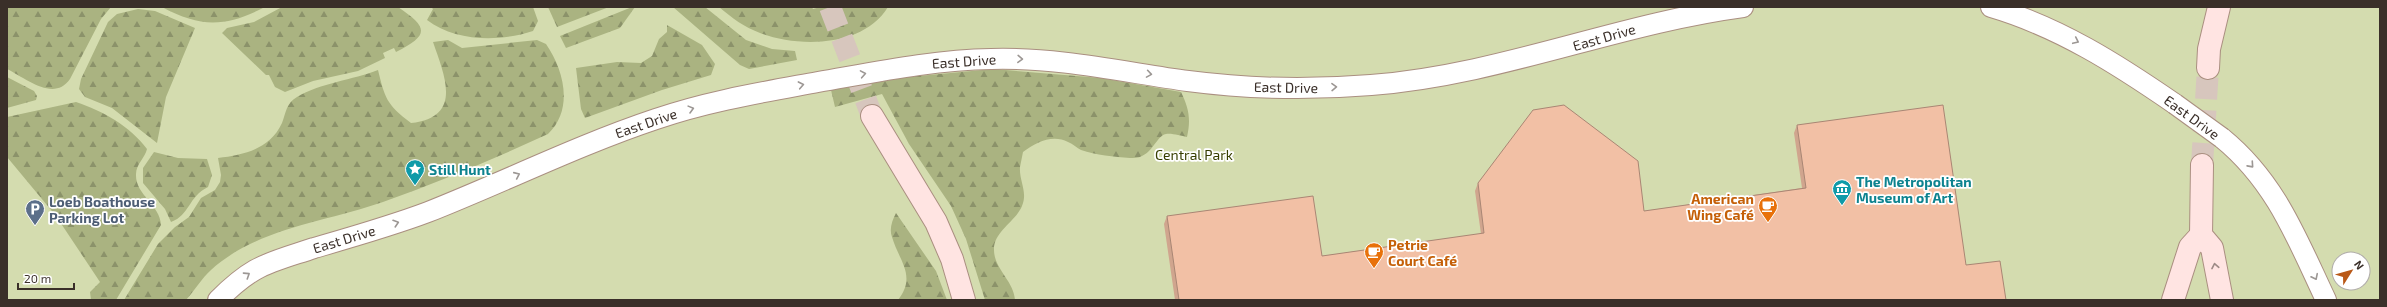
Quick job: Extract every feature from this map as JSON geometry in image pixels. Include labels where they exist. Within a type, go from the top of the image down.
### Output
[{"type":"main road","points":[[2208,68],[2209,49],[2219,7]]},
{"type":"main road","points":[[872,116],[936,222],[952,259],[964,300]]},
{"type":"main road","points":[[2202,165],[2202,235],[2212,248],[2222,300]]},
{"type":"main road","points":[[2173,300],[2190,246],[2202,235]]},
{"type":"street","name":"East Drive","points":[[218,300],[244,277],[270,263],[417,216],[465,198],[562,155],[653,120],[703,105],[776,90],[916,65],[993,58],[1078,64],[1236,86],[1283,88],[1370,86],[1456,75],[1548,53],[1660,21],[1743,7]]},
{"type":"street","name":"East Drive","points":[[1991,7],[2034,22],[2082,44],[2175,104],[2222,138],[2251,164],[2264,180],[2291,226],[2326,300]]},
{"type":"green space","name":"Central Park","points":[[7,7],[2380,7],[2380,300],[7,300]]},
{"type":"green space","points":[[7,7],[111,7],[101,19],[70,79],[64,86],[56,89],[48,89],[32,83],[7,69]]},
{"type":"green space","points":[[162,7],[265,7],[251,14],[226,21],[201,22],[176,14]]},
{"type":"green space","points":[[282,7],[398,7],[415,20],[420,26],[421,31],[415,41],[396,52],[394,48],[383,53],[385,58],[358,71],[313,81],[285,92],[275,87],[269,75],[266,75],[222,33],[227,28],[254,22]]},
{"type":"green space","points":[[431,7],[533,7],[538,21],[533,31],[520,35],[478,38],[451,33],[427,20],[433,9]]},
{"type":"green space","points":[[548,7],[609,7],[557,27]]},
{"type":"green space","points":[[635,7],[620,28],[566,48],[560,36]]},
{"type":"green space","points":[[673,7],[705,7],[746,40],[772,49],[795,51],[797,60],[749,69],[740,65]]},
{"type":"green space","points":[[719,7],[812,7],[813,9],[820,7],[888,7],[877,20],[863,30],[847,37],[830,41],[811,42],[776,38],[760,33],[738,22]]},
{"type":"green space","points":[[138,9],[155,11],[195,28],[166,97],[157,143],[112,108],[85,97],[79,89],[81,79],[108,22],[117,14]]},
{"type":"green space","points":[[667,25],[702,45],[715,64],[711,75],[662,90],[585,118],[581,109],[576,68],[617,62],[641,63],[652,56],[659,39],[667,32]]},
{"type":"green space","points":[[448,40],[462,48],[537,40],[546,44],[558,66],[564,89],[564,101],[561,113],[556,124],[548,134],[466,170],[383,202],[293,228],[249,244],[229,256],[211,270],[186,300],[124,300],[158,244],[175,227],[189,217],[201,198],[215,190],[220,182],[221,175],[218,158],[247,152],[263,145],[271,139],[282,123],[288,105],[293,99],[316,88],[378,70],[385,94],[396,111],[411,123],[427,119],[438,113],[444,104],[446,93],[442,69],[433,42]]},
{"type":"green space","points":[[993,69],[1101,78],[1181,92],[1186,103],[1188,114],[1189,125],[1187,137],[1166,134],[1159,139],[1148,152],[1137,158],[1105,156],[1081,150],[1070,143],[1056,139],[1039,142],[1023,152],[1020,172],[1024,191],[1024,201],[1015,217],[997,238],[994,250],[997,263],[1014,293],[1015,300],[985,300],[966,239],[951,206],[909,144],[882,94],[835,107],[831,90],[908,77]]},
{"type":"green space","points":[[7,77],[34,91],[37,96],[36,100],[7,108]]},
{"type":"green space","points":[[76,102],[115,120],[133,133],[147,149],[136,170],[137,181],[143,194],[157,211],[161,225],[116,300],[91,300],[90,292],[100,282],[56,216],[7,157],[7,117]]},
{"type":"green space","points":[[154,152],[178,158],[207,159],[212,175],[208,187],[196,196],[182,215],[171,222],[165,209],[143,183],[143,168]]},
{"type":"green space","points":[[896,213],[936,271],[947,300],[898,300],[906,283],[906,276],[905,268],[891,234],[891,225]]},
{"type":"building","name":"The Metropolitan Museum of Art","points":[[1564,105],[1638,161],[1644,211],[1806,188],[1797,125],[1943,105],[1966,265],[2000,261],[2006,300],[1179,300],[1167,216],[1313,196],[1322,256],[1484,233],[1478,183],[1533,110]]},
{"type":"tunnel","points":[[830,7],[872,116]]},
{"type":"tunnel","points":[[2202,165],[2208,68]]},
{"type":"place","name":"Still Hunt","points":[[415,186]]},
{"type":"place","name":"The Metropolitan Museum of Art","points":[[1842,206]]},
{"type":"place","name":"American Wing Café","points":[[1768,223]]},
{"type":"place","name":"Loeb Boathouse Parking Lot","points":[[35,226]]},
{"type":"place","name":"Petrie Court Café","points":[[1374,269]]}]
